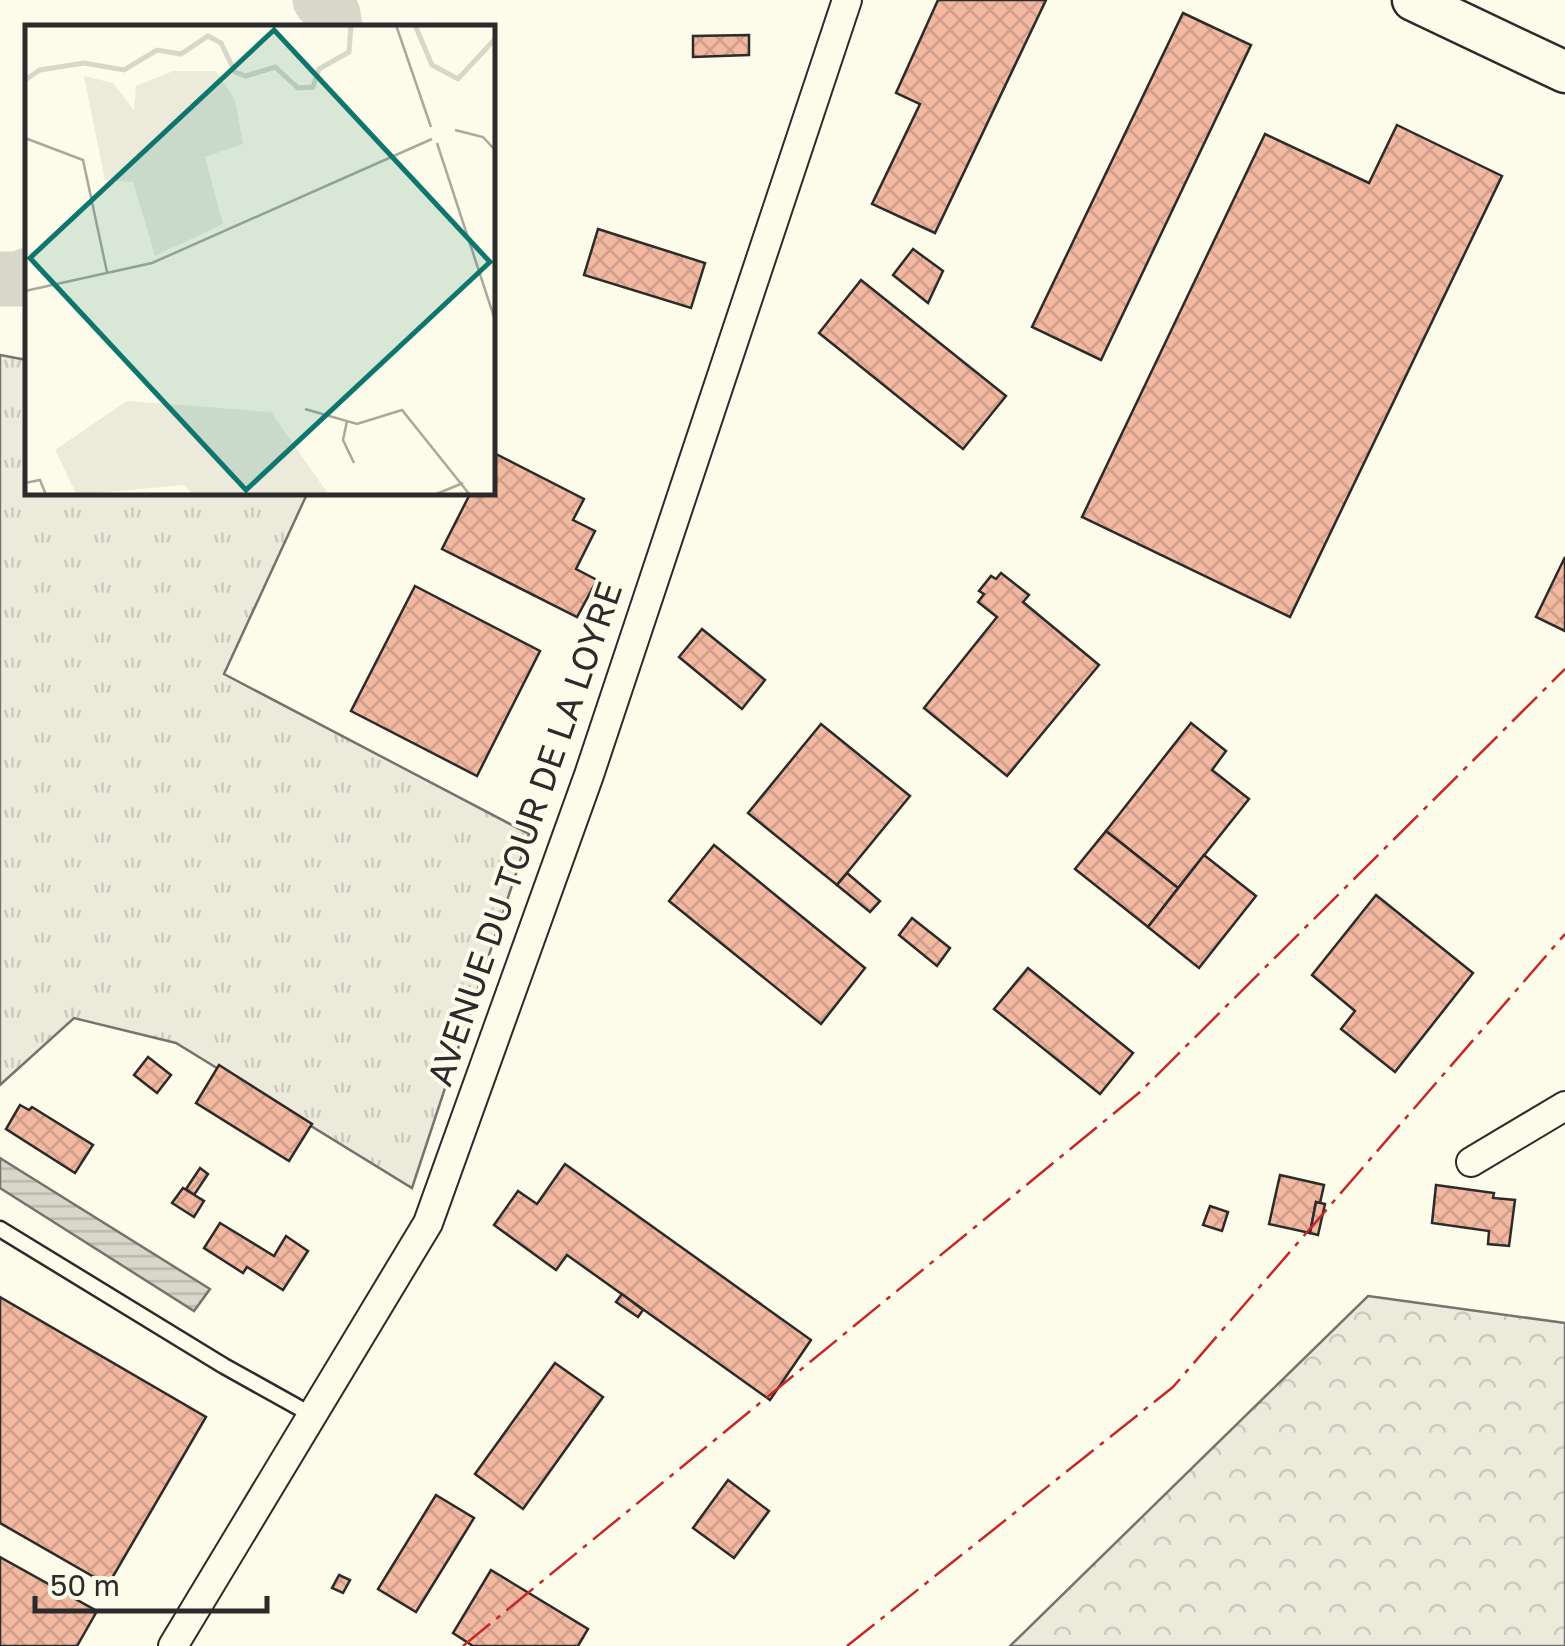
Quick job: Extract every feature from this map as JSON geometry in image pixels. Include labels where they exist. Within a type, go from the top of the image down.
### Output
[{"type":"main road","points":[[1413,0],[1565,72]]},
{"type":"street","name":"AVENUE DU TOUR DE LA LOYRE","points":[[173,1646],[428,1224],[589,775],[847,0]]},
{"type":"street","points":[[1471,1162],[1565,1106]]},
{"type":"lane","points":[[0,1229],[312,1415]]},
{"type":"green space","points":[[0,355],[25,360],[25,495],[307,495],[224,674],[529,834],[412,1188],[176,1043],[74,1018],[0,1085]]},
{"type":"green space","points":[[1368,1296],[1565,1323],[1565,1646],[1010,1646]]},
{"type":"shaded area","points":[[0,1158],[210,1289],[194,1311],[0,1188]]},
{"type":"building","points":[[938,0],[1046,0],[935,233],[872,204],[920,104],[896,93]]},
{"type":"building","points":[[1183,13],[1251,45],[1101,360],[1032,327]]},
{"type":"building","points":[[749,35],[749,55],[693,57],[693,36]]},
{"type":"building","points":[[1397,125],[1502,176],[1290,617],[1082,517],[1265,134],[1369,183]]},
{"type":"building","points":[[598,229],[705,263],[691,308],[584,275]]},
{"type":"building","points":[[913,249],[943,271],[928,303],[893,275]]},
{"type":"building","points":[[861,280],[1006,396],[963,449],[819,333]]},
{"type":"building","points":[[495,454],[584,499],[573,520],[595,531],[576,569],[597,580],[577,617],[442,549],[469,495],[495,495]]},
{"type":"building","points":[[1565,557],[1565,631],[1536,617]]},
{"type":"building","points":[[1001,573],[1029,595],[1023,602],[1099,665],[1007,776],[924,708],[997,617],[978,602],[984,594],[979,591],[991,576],[996,579]]},
{"type":"building","points":[[415,586],[540,651],[477,776],[351,711]]},
{"type":"building","points":[[702,629],[765,680],[742,709],[679,657]]},
{"type":"building","points":[[1191,723],[1226,751],[1212,770],[1249,799],[1178,888],[1106,831]]},
{"type":"building","points":[[821,724],[910,796],[837,885],[748,813]]},
{"type":"building","points":[[1106,831],[1178,888],[1148,927],[1075,869]]},
{"type":"building","points":[[714,845],[865,968],[821,1024],[669,901]]},
{"type":"building","points":[[1204,855],[1256,896],[1199,968],[1148,927]]},
{"type":"building","points":[[847,873],[880,901],[870,912],[837,885]]},
{"type":"building","points":[[1376,895],[1473,973],[1395,1072],[1341,1029],[1355,1011],[1312,975]]},
{"type":"building","points":[[912,918],[950,948],[937,966],[899,935]]},
{"type":"building","points":[[1028,968],[1133,1053],[1100,1094],[994,1009]]},
{"type":"building","points":[[148,1057],[171,1075],[157,1093],[134,1075]]},
{"type":"building","points":[[219,1065],[312,1124],[289,1161],[196,1103]]},
{"type":"building","points":[[20,1105],[29,1110],[32,1107],[93,1145],[75,1173],[6,1129]]},
{"type":"building","points":[[565,1164],[811,1340],[770,1400],[567,1255],[556,1270],[494,1225],[518,1191],[537,1204]]},
{"type":"building","points":[[200,1168],[208,1174],[194,1195],[186,1189]]},
{"type":"building","points":[[1280,1175],[1324,1185],[1310,1233],[1269,1224]]},
{"type":"building","points":[[1436,1185],[1515,1200],[1509,1246],[1488,1244],[1489,1231],[1432,1223]]},
{"type":"building","points":[[183,1188],[204,1201],[194,1217],[172,1203]]},
{"type":"building","points":[[1316,1202],[1325,1204],[1318,1235],[1310,1233]]},
{"type":"building","points":[[1210,1206],[1228,1212],[1222,1231],[1203,1225]]},
{"type":"building","points":[[220,1223],[274,1256],[286,1236],[308,1251],[283,1290],[247,1267],[243,1273],[204,1248]]},
{"type":"building","points":[[622,1294],[643,1310],[638,1317],[616,1302]]},
{"type":"building","points":[[0,1297],[206,1417],[108,1585],[0,1523]]},
{"type":"building","points":[[555,1363],[603,1397],[523,1509],[475,1474]]},
{"type":"building","points":[[728,1480],[769,1511],[734,1558],[693,1528]]},
{"type":"building","points":[[436,1495],[474,1518],[416,1612],[378,1589]]},
{"type":"building","points":[[0,1557],[97,1611],[77,1646],[0,1646]]},
{"type":"building","points":[[491,1570],[588,1629],[578,1646],[473,1646],[453,1633]]},
{"type":"building","points":[[339,1575],[350,1580],[343,1593],[332,1588]]},
{"type":"waterway","points":[[320,0],[333,14],[335,25]]},
{"type":"waterway","points":[[0,279],[25,276]]},
{"type":"power","points":[[463,1646],[1140,1092],[1565,669]]},
{"type":"power","points":[[847,1646],[1173,1387],[1565,934]]}]
